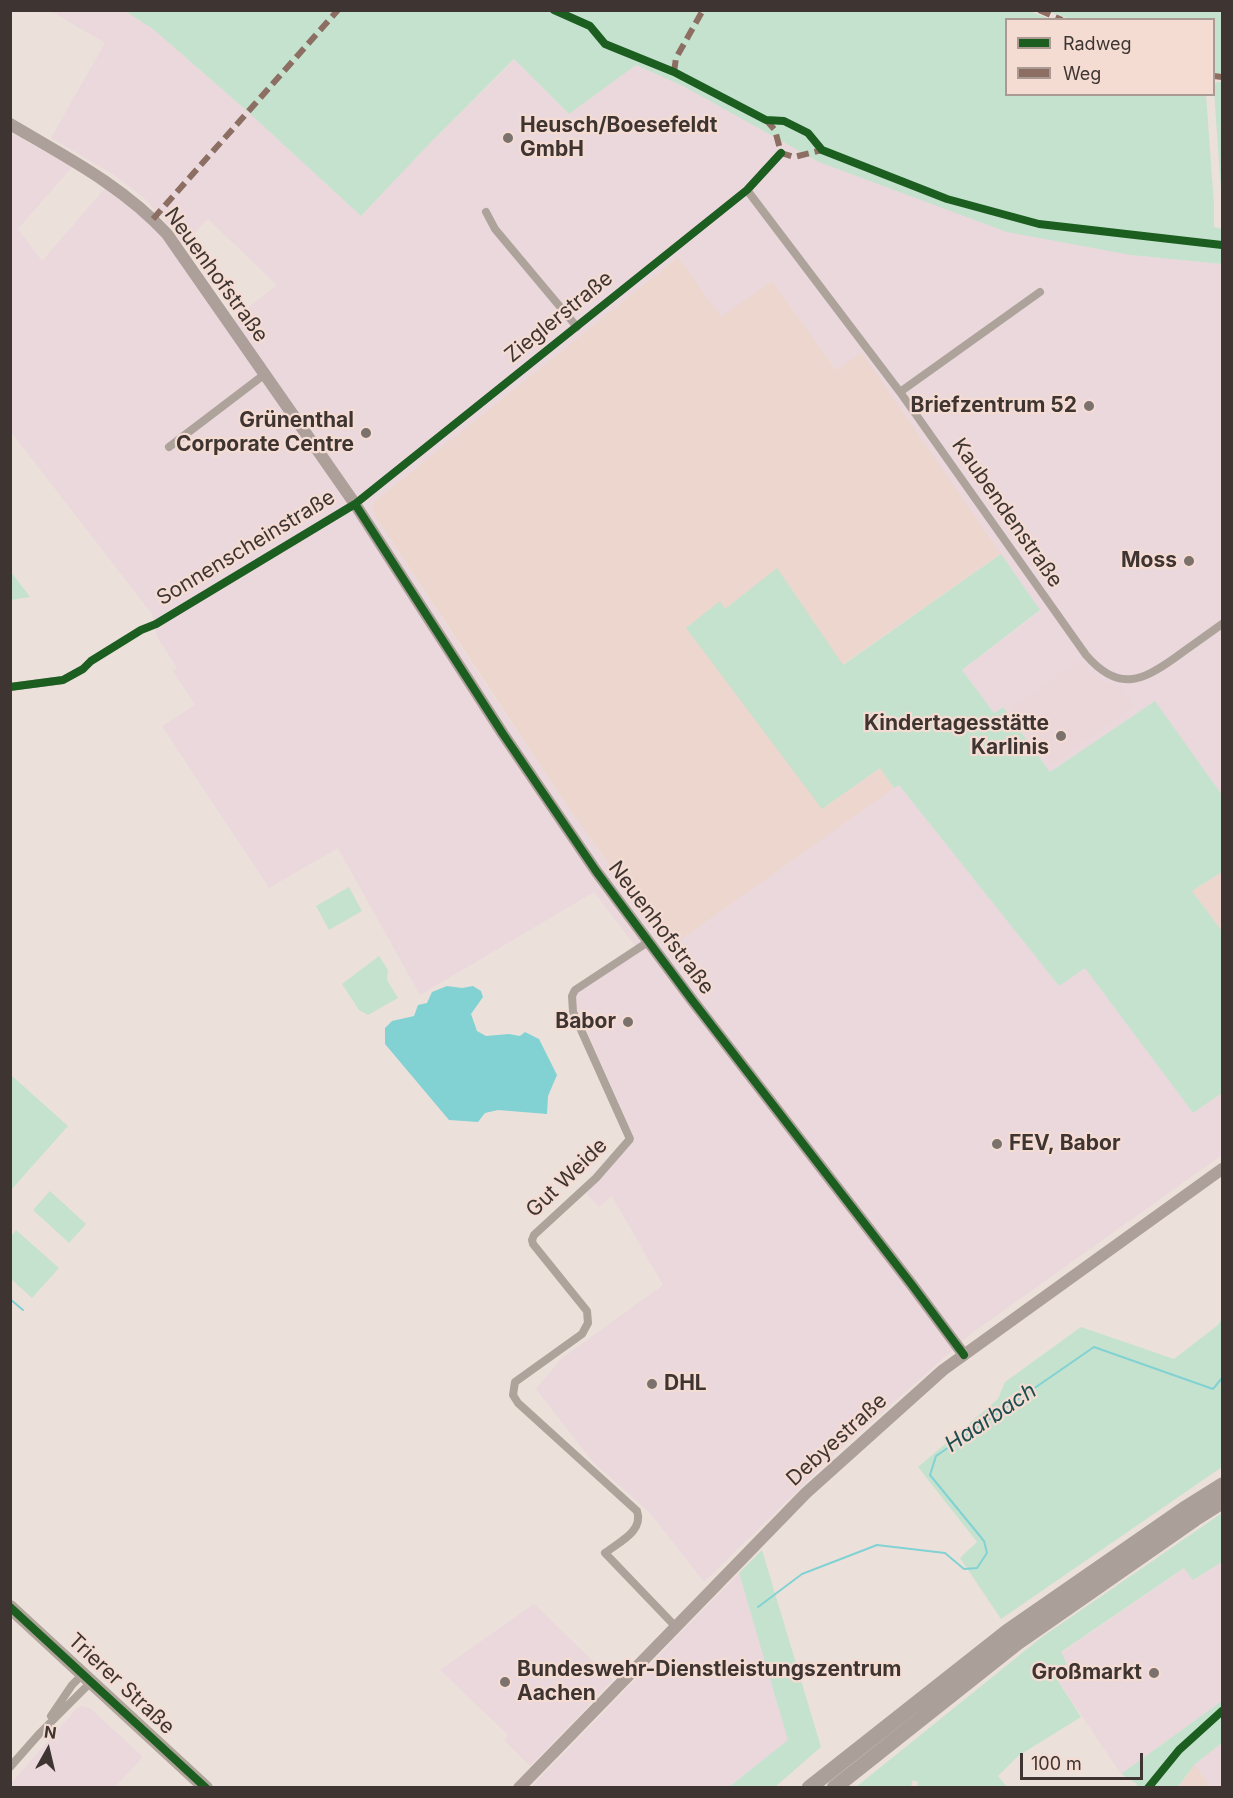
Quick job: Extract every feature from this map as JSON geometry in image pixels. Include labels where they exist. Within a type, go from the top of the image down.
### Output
[{"type":"highway","points":[[809,1788],[1008,1631],[1222,1485]]},
{"type":"highway","points":[[834,1788],[1017,1643],[1185,1525],[1222,1502]]},
{"type":"main road","name":"Trierer Straße","points":[[10,1607],[206,1788]]},
{"type":"street","name":"Neuenhofstraße","points":[[10,124],[110,183],[153,219],[167,234],[355,504],[503,734],[596,871],[964,1355]]},
{"type":"street","name":"Zieglerstraße","points":[[355,504],[747,190],[781,153]]},
{"type":"street","name":"Kaubendenstraße","points":[[747,190],[900,392],[1096,667],[1122,679],[1137,679],[1152,673],[1222,624]]},
{"type":"street","points":[[486,212],[495,229],[577,327]]},
{"type":"street","points":[[900,392],[1040,292]]},
{"type":"street","name":"Neuenhofstraße","points":[[169,447],[265,374]]},
{"type":"street","name":"Sonnenscheinstraße","points":[[156,624],[355,504]]},
{"type":"street","points":[[10,687],[63,680],[83,669]]},
{"type":"street","name":"Gut Weide","points":[[648,942],[575,990],[572,996],[573,1012],[630,1139],[590,1184],[534,1235],[533,1244],[586,1311],[588,1323],[582,1334],[515,1382],[513,1395],[518,1403],[637,1511],[640,1518],[637,1528],[605,1553],[675,1626]]},
{"type":"street","name":"Debyestraße","points":[[519,1788],[825,1473],[943,1370],[1222,1169]]},
{"type":"street","points":[[10,1767],[40,1733],[72,1685],[88,1677]]},
{"type":"shaded area","points":[[51,11],[125,11],[153,29],[246,110],[361,216],[429,144],[515,59],[569,114],[636,65],[685,87],[1131,255],[1222,264],[1222,795],[1155,702],[1050,772],[1003,707],[994,713],[962,670],[1040,611],[862,354],[836,370],[772,281],[721,318],[678,257],[374,502],[372,511],[480,676],[564,801],[669,948],[899,784],[1059,986],[1085,967],[1193,1113],[1222,1093],[1222,1155],[972,1333],[834,1455],[704,1582],[650,1513],[592,1461],[536,1389],[562,1358],[663,1285],[612,1196],[599,1207],[586,1193],[635,1139],[569,991],[636,947],[594,892],[420,995],[338,848],[269,888],[162,726],[195,705],[173,671],[177,668],[157,637],[152,614],[11,432],[11,133],[72,167],[18,229],[42,261],[106,187],[153,225],[174,251],[224,326],[277,285],[208,219],[182,245],[172,229],[144,198],[114,175],[51,138],[105,43]]},
{"type":"shaded area","points":[[678,257],[721,317],[772,281],[836,370],[862,353],[1001,554],[842,665],[777,569],[725,609],[720,602],[822,809],[880,768],[894,788],[669,948],[564,801],[372,511],[374,502]]},
{"type":"shaded area","name":"Kindertagesstätte Karlinis","points":[[1079,661],[1090,673],[1121,687],[1133,706],[1052,765],[1010,708]]},
{"type":"shaded area","points":[[1222,872],[1222,931],[1192,891]]},
{"type":"shaded area","points":[[1222,1562],[1222,1701],[1121,1774],[1053,1673],[1066,1664],[1061,1653],[1185,1568],[1194,1580]]},
{"type":"shaded area","points":[[739,1573],[789,1740],[729,1787],[530,1788]]},
{"type":"shaded area","points":[[534,1604],[613,1680],[530,1766],[504,1740],[508,1735],[440,1670]]},
{"type":"shaded area","points":[[81,1706],[90,1708],[143,1757],[115,1787],[11,1788],[11,1784],[21,1772]]},
{"type":"shaded area","points":[[1222,1743],[1222,1787],[1210,1787],[1195,1764]]},
{"type":"shaded area","points":[[1195,1764],[1210,1787],[1178,1788]]},
{"type":"green space","points":[[125,11],[1030,11],[1048,18],[1005,18],[1005,96],[1206,96],[1214,227],[1222,229],[1222,264],[1131,255],[1007,232],[819,162],[685,87],[636,65],[569,114],[514,59],[361,216],[246,110],[153,29]]},
{"type":"green space","points":[[1046,11],[1222,11],[1222,75],[1215,74],[1215,18],[1067,18]]},
{"type":"green space","points":[[1222,82],[1222,204],[1214,96],[1215,84]]},
{"type":"green space","points":[[1001,554],[1040,610],[962,670],[994,713],[1003,707],[1050,772],[1155,701],[1222,795],[1222,872],[1192,891],[1222,931],[1222,1093],[1193,1113],[1085,968],[1059,986],[899,785],[894,788],[880,768],[822,809],[686,628],[720,601],[725,609],[777,568],[843,665]]},
{"type":"green space","points":[[11,572],[30,597],[11,600]]},
{"type":"green space","points":[[349,887],[362,911],[329,930],[316,906]]},
{"type":"green space","points":[[379,956],[388,970],[387,980],[398,998],[368,1015],[359,1010],[342,984]]},
{"type":"green space","points":[[10,1075],[68,1126],[11,1190]]},
{"type":"green space","points":[[50,1191],[86,1224],[69,1243],[33,1210]]},
{"type":"green space","points":[[16,1230],[59,1268],[32,1298],[11,1279],[11,1236]]},
{"type":"green space","points":[[1222,1318],[1222,1467],[1001,1619],[960,1558],[977,1542],[918,1467],[998,1399],[1005,1382],[1081,1327],[1174,1359],[1218,1325]]},
{"type":"green space","points":[[1222,1513],[1222,1562],[1193,1580],[1184,1568],[1061,1652],[1067,1664],[1053,1673],[1081,1717],[1018,1756],[998,1776],[1007,1787],[917,1787],[918,1782],[913,1780],[911,1787],[856,1787],[1042,1637]]},
{"type":"green space","points":[[762,1550],[821,1747],[775,1787],[729,1787],[788,1740],[739,1573]]},
{"type":"green space","points":[[1222,1701],[1222,1743],[1195,1764],[1178,1787],[1136,1787],[1137,1784],[1121,1774]]},
{"type":"water","points":[[447,986],[462,988],[473,986],[481,991],[483,997],[471,1014],[477,1031],[486,1036],[509,1034],[520,1036],[525,1032],[539,1039],[557,1075],[548,1096],[547,1114],[498,1110],[485,1113],[478,1122],[449,1120],[385,1044],[385,1028],[392,1021],[414,1016],[418,1005],[427,1003],[432,992]]},
{"type":"waterway","points":[[10,1299],[23,1310]]},
{"type":"waterway","name":"Haarbach","points":[[758,1607],[802,1574],[877,1545],[945,1553],[964,1569],[977,1568],[987,1553],[984,1541],[930,1475],[936,1456],[1094,1347],[1213,1389],[1222,1378]]},
{"type":"marked path","points":[[153,219],[338,10]]},
{"type":"marked path","points":[[674,72],[676,58],[703,10]]},
{"type":"marked path","points":[[1039,10],[1057,18]]},
{"type":"marked path","points":[[1215,76],[1222,77]]},
{"type":"marked path","points":[[766,120],[775,130],[781,153],[794,157],[822,150]]},
{"type":"cycle path","points":[[554,10],[590,26],[605,44],[674,72],[766,120],[784,121],[808,133],[822,150],[947,199],[1039,224],[1222,245]]},
{"type":"cycle path","points":[[10,687],[63,680],[141,630],[156,624],[355,504],[747,190],[781,153]]},
{"type":"cycle path","points":[[355,504],[503,734],[596,871],[964,1355]]},
{"type":"cycle path","points":[[10,1607],[206,1788]]},
{"type":"cycle path","points":[[1148,1788],[1179,1750],[1222,1711]]},
{"type":"place","name":"Heusch/Boesefeldt GmbH","points":[[508,138]]},
{"type":"place","name":"Briefzentrum 52","points":[[1089,406]]},
{"type":"place","name":"Grünenthal Corporate Centre","points":[[366,433]]},
{"type":"place","name":"Moss","points":[[1189,561]]},
{"type":"place","name":"Kindertagesstätte Karlinis","points":[[1061,736]]},
{"type":"place","name":"Babor","points":[[628,1022]]},
{"type":"place","name":"FEV, Babor","points":[[997,1144]]},
{"type":"place","name":"DHL","points":[[652,1384]]},
{"type":"place","name":"Großmarkt","points":[[1154,1673]]},
{"type":"place","name":"Bundeswehr-Dienstleistungszentrum Aachen","points":[[505,1682]]}]
